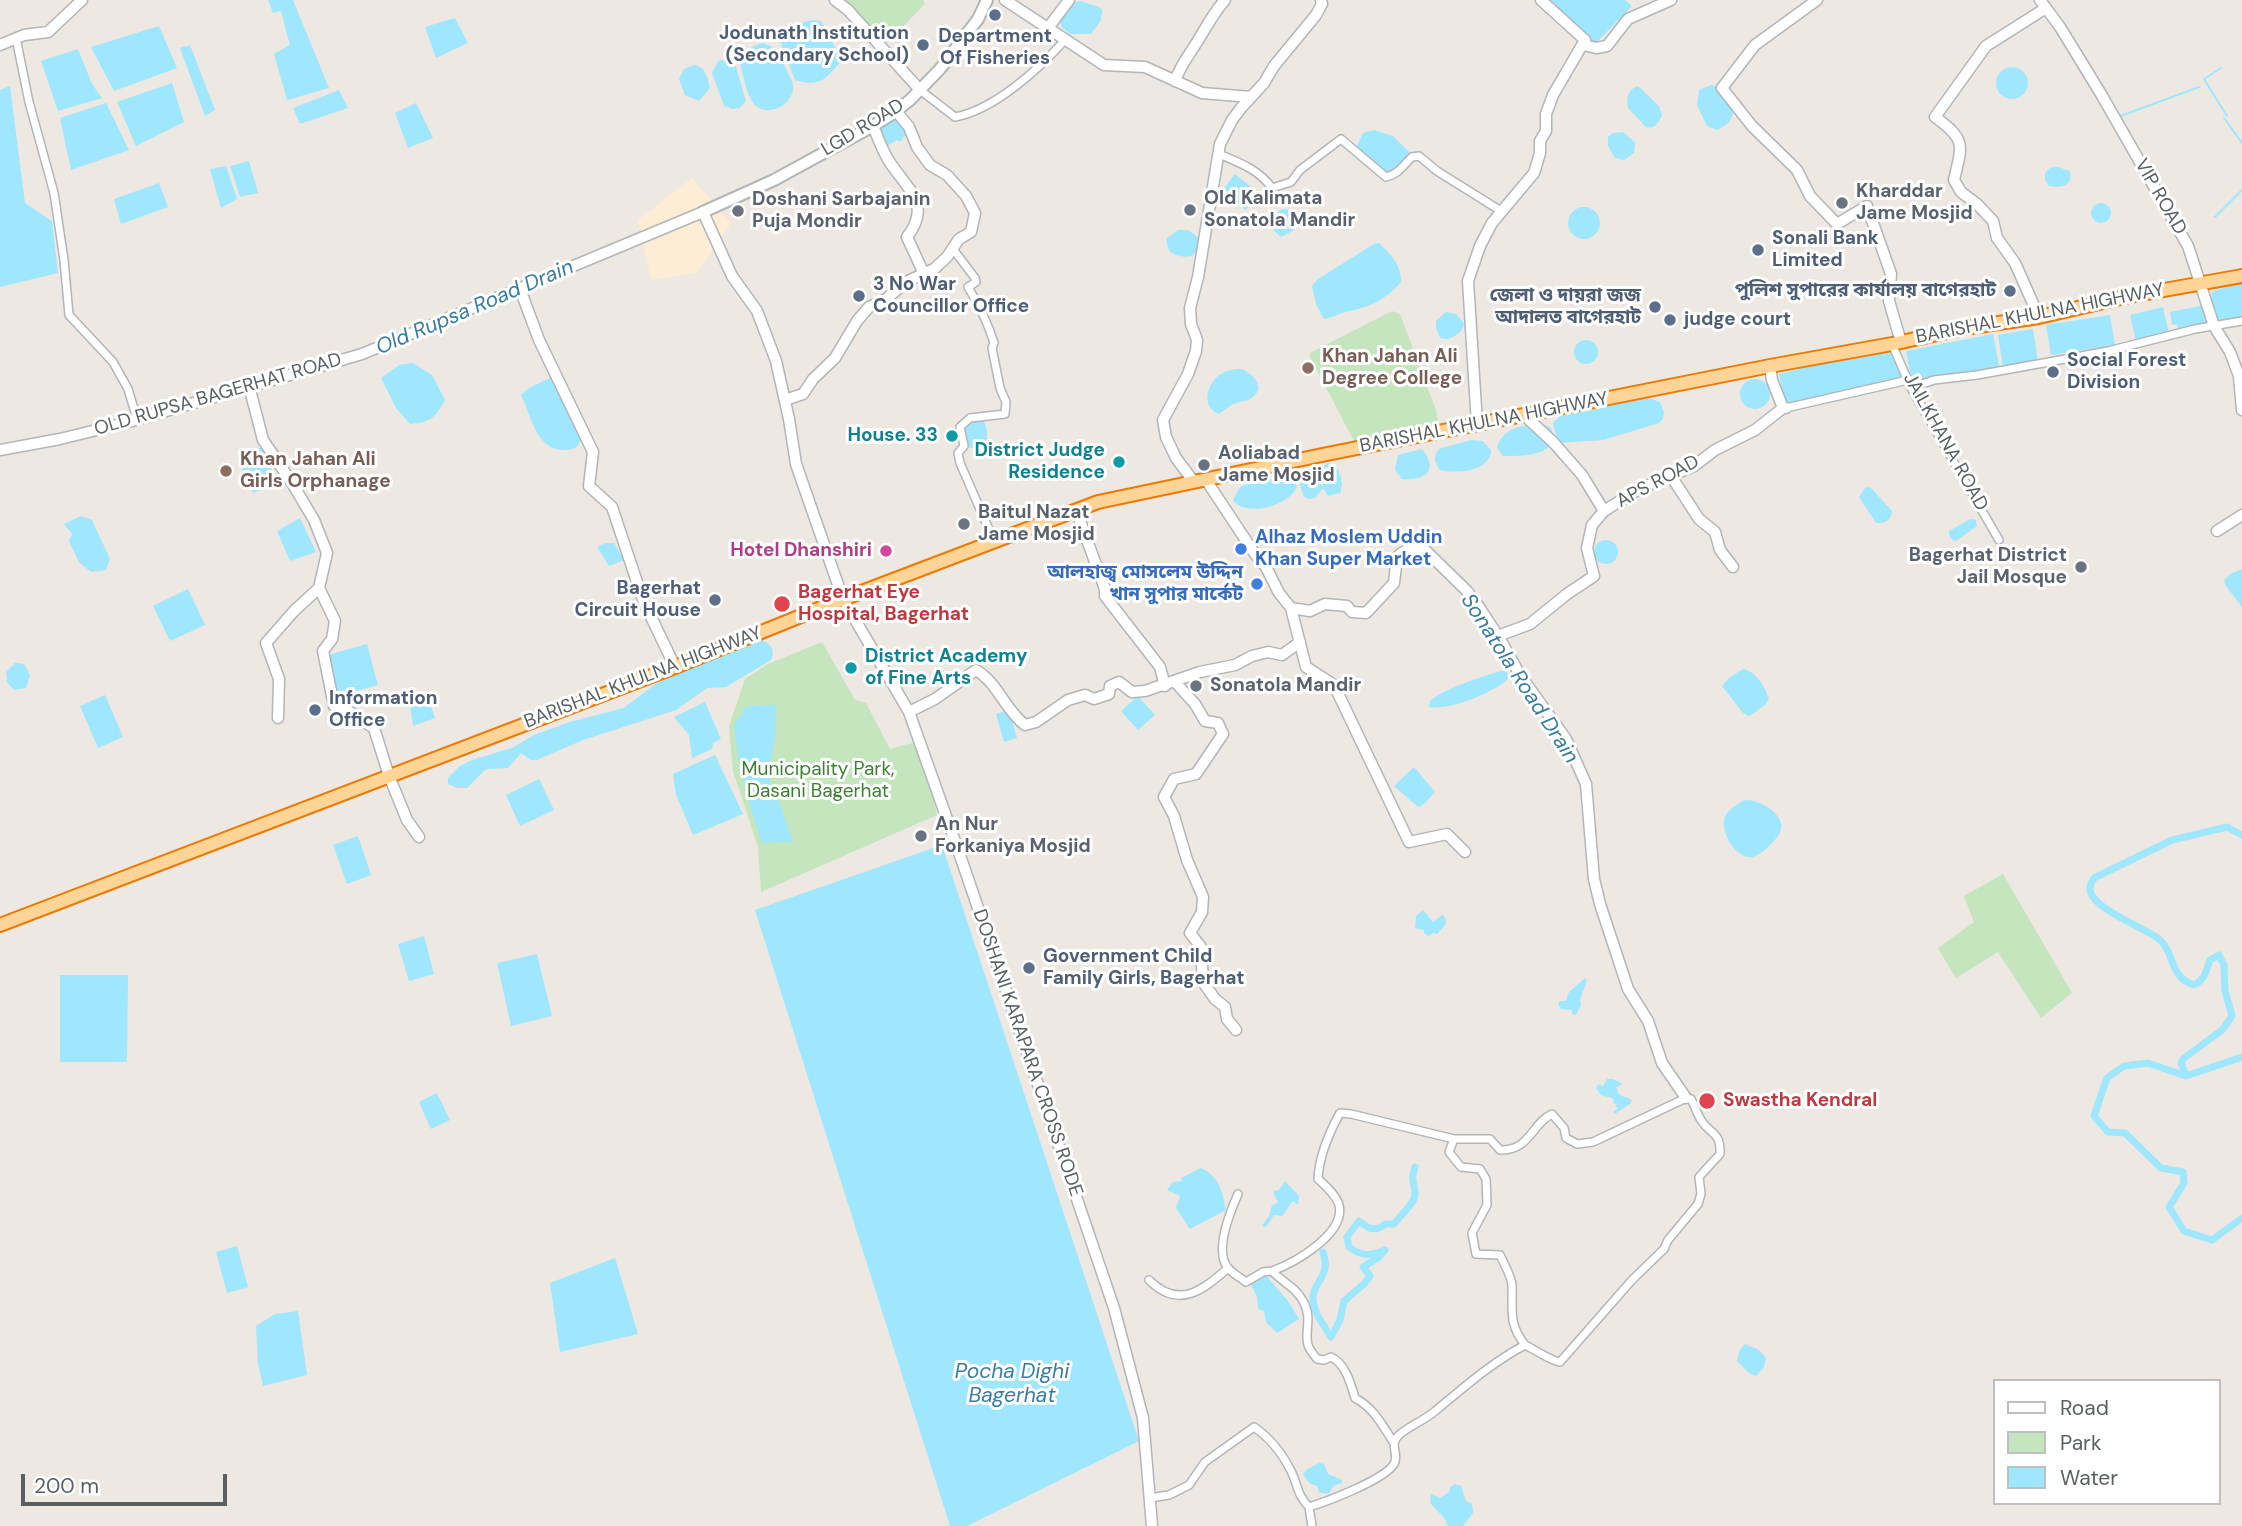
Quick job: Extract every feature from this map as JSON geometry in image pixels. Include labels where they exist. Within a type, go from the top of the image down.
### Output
[{"type":"highway","name":"BARISHAL KHULNA HIGHWAY","points":[[0,925],[1098,502],[1770,366],[1965,328],[2039,317],[2125,297],[2242,276]]},
{"type":"main road","name":"LGD ROAD","points":[[703,212],[774,180],[873,127],[896,111],[940,69],[978,19],[987,0]]},
{"type":"street","points":[[0,45],[24,35],[48,32],[82,0]]},
{"type":"street","points":[[835,0],[848,10],[920,89],[955,117],[964,116],[1009,90],[1051,56],[1065,40]]},
{"type":"street","points":[[1005,0],[1104,65],[1145,67],[1202,93],[1251,97]]},
{"type":"street","points":[[1048,28],[1069,0]]},
{"type":"street","points":[[1175,81],[1181,63],[1225,0]]},
{"type":"street","points":[[1321,0],[1322,4],[1316,15],[1232,120],[1220,145],[1198,277],[1190,308],[1191,324],[1197,340],[1196,351],[1163,420],[1166,437],[1176,458],[1200,481],[1266,567],[1279,593],[1291,608],[1306,667],[1334,685],[1409,842],[1447,834],[1465,852]]},
{"type":"street","points":[[1478,424],[1468,281],[1483,239],[1501,211],[1534,173],[1540,153],[1540,141],[1546,131],[1546,114],[1553,95],[1585,40],[1541,0]]},
{"type":"street","points":[[1584,45],[1596,48],[1607,46],[1628,19],[1671,0]]},
{"type":"street","points":[[1817,0],[1755,45],[1722,88],[1752,126],[1797,170],[1810,196],[1837,224],[1867,206],[1891,274],[1889,301],[1897,343]]},
{"type":"street","points":[[2039,317],[2015,263],[1997,238],[1993,222],[1961,192],[1954,180],[1961,142],[1955,133],[1936,117],[1986,46],[2043,4]]},
{"type":"street","name":"VIP ROAD","points":[[2043,4],[2101,94],[2188,246],[2214,326],[2230,352],[2238,376],[2242,410]]},
{"type":"street","points":[[16,38],[29,102],[54,193],[69,315],[113,362],[128,389],[137,419]]},
{"type":"street","points":[[785,400],[803,394],[821,370],[835,358],[856,321],[869,307],[885,300],[898,287],[934,269],[947,257],[959,239],[971,232],[975,213],[966,196],[947,175],[930,165],[917,147],[909,127],[896,111]]},
{"type":"street","points":[[873,127],[889,161],[915,195],[918,218],[907,237],[924,274]]},
{"type":"street","points":[[1219,154],[1251,168],[1263,176],[1272,188],[1291,181],[1300,170],[1341,139],[1386,177],[1402,169],[1412,157],[1419,156],[1437,171],[1501,211]]},
{"type":"street","name":"OLD RUPSA BAGERHAT ROAD","points":[[0,450],[60,439],[137,419],[362,354],[703,212]]},
{"type":"street","name":"DOSHANI KARAPARA CROSS RODE","points":[[703,212],[732,276],[757,311],[776,360],[796,464],[843,599],[909,712],[1115,1308],[1143,1418],[1152,1526]]},
{"type":"street","points":[[953,249],[975,278],[976,282],[968,287],[973,300],[980,307],[994,343],[992,348],[1000,388],[1006,402],[1004,414],[970,418],[960,427],[964,446],[958,453],[960,463],[994,541]]},
{"type":"street","points":[[520,289],[539,340],[593,452],[589,486],[612,507],[643,600],[675,667]]},
{"type":"street","points":[[1770,366],[1772,380],[1784,408],[1910,384],[2046,363],[2242,321]]},
{"type":"street","name":"JAILKHANA ROAD","points":[[1897,343],[1910,384],[1999,540]]},
{"type":"street","points":[[249,386],[263,440],[314,520],[327,552],[319,588],[294,611],[267,643],[279,679],[278,718]]},
{"type":"street","name":"APS ROAD","points":[[1524,415],[1554,443],[1582,475],[1605,511],[1639,489],[1694,466],[1715,450],[1755,430],[1784,408]]},
{"type":"street","points":[[1671,476],[1699,519],[1715,532],[1720,550],[1733,567]]},
{"type":"street","points":[[1076,510],[1105,589],[1105,596],[1170,684],[1195,704],[1205,721],[1218,723],[1223,734],[1196,774],[1174,779],[1164,797],[1174,816],[1187,860],[1203,897],[1202,912],[1190,933],[1201,947],[1203,982],[1215,999],[1225,1007],[1227,1019],[1236,1030]]},
{"type":"street","points":[[1498,636],[1530,624],[1594,576],[1587,548],[1591,525],[1605,511]]},
{"type":"street","points":[[2217,531],[2242,515]]},
{"type":"street","points":[[1291,608],[1310,611],[1325,604],[1347,606],[1353,612],[1366,613],[1394,583],[1397,557],[1408,548],[1424,549],[1467,591],[1498,636],[1520,676],[1566,739],[1586,784],[1591,860],[1600,904],[1628,989],[1648,1021],[1662,1063],[1686,1098],[1691,1099],[1701,1120],[1714,1132],[1720,1144],[1720,1154],[1699,1177],[1701,1198],[1698,1204],[1668,1240],[1664,1249],[1632,1280],[1560,1362],[1554,1362],[1547,1355],[1525,1345],[1514,1326],[1511,1304],[1513,1284],[1500,1255],[1476,1254],[1472,1233],[1487,1205],[1486,1179],[1480,1169],[1461,1167],[1449,1152],[1454,1139]]},
{"type":"street","points":[[319,588],[335,621],[332,639],[323,651],[334,706],[348,710],[374,728],[388,776],[407,820],[419,837]]},
{"type":"street","points":[[909,712],[935,699],[976,670],[985,675],[1015,718],[1025,725],[1035,722],[1068,699],[1085,695],[1094,699],[1109,694],[1110,686],[1119,682],[1132,692],[1145,691],[1200,672],[1235,665],[1252,656],[1268,652],[1282,655],[1300,642]]},
{"type":"street","points":[[1238,1194],[1223,1241],[1223,1258],[1228,1268],[1246,1282],[1263,1272],[1272,1271],[1300,1258],[1334,1230],[1340,1216],[1338,1202],[1318,1179],[1318,1166],[1330,1131],[1340,1113],[1454,1139],[1490,1139],[1500,1150],[1511,1151],[1533,1135],[1544,1118],[1552,1114],[1564,1128],[1566,1138],[1577,1144],[1594,1142],[1686,1098]]},
{"type":"street","points":[[1149,1280],[1157,1288],[1172,1295],[1194,1294],[1228,1268]]},
{"type":"street","points":[[1272,1271],[1281,1282],[1294,1288],[1304,1301],[1308,1315],[1308,1345],[1317,1359],[1331,1357],[1337,1360],[1350,1381],[1356,1398],[1377,1415],[1394,1443],[1397,1459],[1393,1468],[1367,1484],[1309,1507]]},
{"type":"street","points":[[1394,1443],[1397,1436],[1432,1413],[1507,1354],[1525,1345]]},
{"type":"street","points":[[1149,1499],[1169,1495],[1189,1485],[1205,1462],[1254,1427],[1268,1436],[1282,1455],[1291,1471],[1300,1498],[1309,1507],[1312,1526]]},
{"type":"shaded area","points":[[692,178],[731,223],[698,272],[651,280],[638,220]]},
{"type":"green space","points":[[846,0],[923,0],[925,4],[884,46]]},
{"type":"green space","points":[[1392,311],[1400,314],[1437,413],[1438,423],[1354,441],[1310,353]]},
{"type":"green space","name":"Municipality Park, Dasani Bagerhat","points":[[822,642],[855,700],[866,703],[890,749],[919,741],[937,815],[761,892],[758,847],[733,771],[729,726],[745,679],[768,664]]},
{"type":"green space","points":[[2003,874],[2072,993],[2041,1018],[1998,952],[1956,978],[1938,948],[1974,922],[1964,896]]},
{"type":"water","points":[[268,0],[293,0],[329,88],[287,100],[274,54],[290,45],[281,11],[273,13]]},
{"type":"water","points":[[1542,0],[1625,0],[1632,6],[1592,47]]},
{"type":"water","points":[[1081,1],[1099,7],[1102,10],[1101,20],[1091,34],[1070,34],[1061,26],[1060,17],[1072,3]]},
{"type":"water","points":[[455,18],[468,43],[436,58],[425,27]]},
{"type":"water","points":[[814,20],[821,21],[842,60],[822,80],[811,83],[795,80],[780,41],[794,26]]},
{"type":"water","points":[[159,26],[177,68],[114,91],[91,47]]},
{"type":"water","points":[[762,43],[771,46],[778,53],[793,84],[793,92],[785,104],[771,110],[757,107],[752,101],[739,59],[745,50]]},
{"type":"water","points":[[190,45],[215,110],[205,116],[180,48]]},
{"type":"water","points":[[78,49],[92,84],[102,98],[58,111],[41,61]]},
{"type":"water","points":[[730,58],[734,60],[746,101],[740,108],[733,109],[724,106],[712,73],[718,61]]},
{"type":"water","points":[[694,65],[703,70],[710,88],[699,101],[685,95],[679,79],[684,69]]},
{"type":"water","points":[[2012,67],[2023,72],[2028,83],[2023,94],[2012,99],[2001,94],[1996,83],[2001,72]]},
{"type":"water","points":[[172,83],[184,122],[136,146],[117,102]]},
{"type":"water","points":[[1711,85],[1722,88],[1733,111],[1730,121],[1717,130],[1707,126],[1697,105],[1699,90]]},
{"type":"water","points":[[10,86],[25,203],[52,221],[58,273],[0,287],[0,90]]},
{"type":"water","points":[[1638,86],[1659,106],[1662,115],[1652,127],[1646,127],[1628,108],[1629,94]]},
{"type":"water","points":[[339,90],[348,108],[300,124],[293,108]]},
{"type":"water","points":[[106,103],[129,150],[71,170],[60,118]]},
{"type":"water","points":[[416,103],[433,138],[408,148],[395,113]]},
{"type":"water","points":[[893,118],[899,120],[906,134],[900,142],[897,140],[884,146],[878,128]]},
{"type":"water","points":[[1374,130],[1393,136],[1412,155],[1405,170],[1389,176],[1356,148],[1363,133]]},
{"type":"water","points":[[1623,132],[1635,142],[1634,153],[1624,160],[1615,158],[1608,146],[1608,137],[1613,133]]},
{"type":"water","points":[[249,161],[258,193],[240,197],[230,166]]},
{"type":"water","points":[[226,166],[237,199],[221,208],[210,169]]},
{"type":"water","points":[[2058,167],[2070,171],[2070,180],[2062,186],[2049,186],[2045,173],[2050,168]]},
{"type":"water","points":[[1235,174],[1260,194],[1246,210],[1222,191]]},
{"type":"water","points":[[159,183],[168,207],[121,224],[114,199]]},
{"type":"water","points":[[2101,203],[2108,206],[2111,213],[2108,220],[2101,223],[2094,220],[2091,213],[2094,206]]},
{"type":"water","points":[[1584,207],[1595,212],[1600,223],[1595,234],[1584,239],[1573,234],[1568,223],[1573,212]]},
{"type":"water","points":[[1282,209],[1294,211],[1301,220],[1294,230],[1281,237],[1274,231],[1271,222]]},
{"type":"water","points":[[1178,230],[1188,230],[1198,237],[1200,247],[1192,256],[1174,254],[1168,248],[1167,238]]},
{"type":"water","points":[[1379,243],[1397,265],[1401,282],[1376,302],[1324,319],[1316,304],[1312,286],[1318,279]]},
{"type":"water","points":[[2242,283],[2242,319],[2220,324],[2211,308],[2213,291]]},
{"type":"water","points":[[2205,305],[2209,324],[2179,331],[2177,324],[2172,325],[2170,312]]},
{"type":"water","points":[[2163,307],[2170,338],[2137,346],[2130,315]]},
{"type":"water","points":[[1446,312],[1456,314],[1464,323],[1459,333],[1448,339],[1440,338],[1436,328],[1436,321]]},
{"type":"water","points":[[2110,315],[2115,345],[2051,355],[2046,325]]},
{"type":"water","points":[[2033,329],[2038,361],[2003,367],[1998,335]]},
{"type":"water","points":[[1993,334],[1999,366],[1912,383],[1906,351]]},
{"type":"water","points":[[1586,340],[1594,344],[1598,352],[1594,360],[1586,364],[1578,360],[1574,352],[1578,344]]},
{"type":"water","points":[[1889,347],[1902,380],[1786,406],[1779,374]]},
{"type":"water","points":[[413,363],[432,375],[445,400],[432,418],[410,424],[396,408],[381,378],[399,365]]},
{"type":"water","points":[[1242,369],[1257,382],[1258,391],[1248,400],[1238,402],[1219,414],[1213,411],[1208,401],[1212,383],[1223,373]]},
{"type":"water","points":[[550,378],[555,379],[582,437],[573,449],[557,449],[542,439],[532,423],[521,395]]},
{"type":"water","points":[[1755,379],[1766,383],[1770,394],[1766,405],[1755,409],[1744,405],[1740,394],[1744,383]]},
{"type":"water","points":[[1648,398],[1660,402],[1664,412],[1659,423],[1603,440],[1558,443],[1553,423],[1562,414]]},
{"type":"water","points":[[970,421],[984,421],[987,430],[987,440],[979,440],[974,448],[970,448],[963,427]]},
{"type":"water","points":[[1530,424],[1551,428],[1551,445],[1538,453],[1503,456],[1497,447],[1502,437],[1514,429]]},
{"type":"water","points":[[1471,440],[1483,441],[1491,450],[1485,463],[1472,470],[1440,470],[1435,459],[1439,449]]},
{"type":"water","points":[[262,447],[277,482],[253,493],[237,458]]},
{"type":"water","points":[[1422,449],[1429,463],[1427,473],[1418,478],[1402,479],[1395,470],[1398,455]]},
{"type":"water","points":[[1328,463],[1335,465],[1340,475],[1340,493],[1328,496],[1323,488],[1315,498],[1304,497],[1299,482],[1300,474],[1307,471],[1313,473],[1323,487],[1322,467]]},
{"type":"water","points":[[1285,470],[1291,472],[1297,487],[1285,500],[1256,509],[1239,505],[1233,500],[1240,487]]},
{"type":"water","points":[[1870,487],[1892,511],[1891,517],[1885,522],[1876,523],[1859,497],[1865,488]]},
{"type":"water","points":[[81,516],[92,520],[110,559],[106,570],[91,572],[79,562],[69,541],[72,534],[64,524]]},
{"type":"water","points":[[300,518],[316,552],[290,561],[277,531]]},
{"type":"water","points":[[1970,519],[1976,520],[1977,526],[1956,541],[1953,540],[1949,531]]},
{"type":"water","points":[[1606,540],[1617,547],[1618,552],[1611,563],[1606,564],[1595,557],[1594,552],[1601,541]]},
{"type":"water","points":[[614,543],[624,560],[609,566],[597,547]]},
{"type":"water","points":[[2242,569],[2242,607],[2224,580]]},
{"type":"water","points":[[188,589],[205,625],[170,641],[153,606]]},
{"type":"water","points":[[762,640],[772,648],[771,660],[726,687],[707,688],[676,710],[583,740],[537,760],[531,760],[521,753],[508,768],[488,769],[467,788],[448,784],[448,778],[460,766],[472,760],[512,748],[534,735],[570,722],[624,708],[654,685],[684,669]]},
{"type":"water","points":[[367,644],[378,685],[339,696],[328,655]]},
{"type":"water","points":[[15,663],[24,664],[30,675],[26,688],[14,690],[7,682],[6,672]]},
{"type":"water","points":[[1743,669],[1763,685],[1769,699],[1749,716],[1743,713],[1722,686]]},
{"type":"water","points":[[1506,671],[1510,677],[1494,689],[1460,703],[1429,707],[1430,701],[1445,691]]},
{"type":"water","points":[[105,695],[123,737],[98,748],[80,706]]},
{"type":"water","points":[[427,695],[435,718],[413,726],[410,704]]},
{"type":"water","points":[[1138,696],[1155,715],[1138,730],[1121,711]]},
{"type":"water","points":[[705,702],[721,739],[713,743],[712,749],[692,758],[689,735],[674,717]]},
{"type":"water","points":[[776,705],[775,737],[768,774],[772,791],[780,804],[793,842],[762,843],[745,785],[734,725],[747,706]]},
{"type":"water","points":[[1009,710],[1017,738],[1004,742],[996,714]]},
{"type":"water","points":[[715,755],[743,814],[693,835],[676,795],[673,774]]},
{"type":"water","points":[[1414,767],[1435,792],[1418,807],[1394,786]]},
{"type":"water","points":[[539,779],[554,810],[520,826],[506,795]]},
{"type":"water","points":[[1745,800],[1766,806],[1778,816],[1781,823],[1776,839],[1753,857],[1747,857],[1734,849],[1724,826],[1727,813]]},
{"type":"water","points":[[358,836],[371,875],[347,884],[333,845]]},
{"type":"water","name":"Pocha Dighi Bagerhat","points":[[942,845],[1139,1441],[967,1526],[950,1526],[755,910]]},
{"type":"water","points":[[1423,910],[1433,922],[1442,915],[1445,917],[1446,924],[1437,934],[1429,936],[1424,930],[1415,928],[1416,916]]},
{"type":"water","points":[[424,936],[434,974],[409,981],[398,944]]},
{"type":"water","points":[[537,954],[552,1016],[511,1026],[497,963]]},
{"type":"water","points":[[60,975],[128,975],[127,1062],[60,1062]]},
{"type":"water","points":[[1585,978],[1587,980],[1580,1000],[1581,1005],[1576,1015],[1572,1014],[1572,1010],[1561,1009],[1558,1004],[1560,1001],[1566,1001],[1569,992]]},
{"type":"water","points":[[1607,1079],[1621,1083],[1622,1085],[1616,1087],[1619,1094],[1632,1100],[1615,1114],[1617,1104],[1613,1103],[1612,1098],[1601,1095],[1596,1088],[1598,1084],[1603,1086]]},
{"type":"water","points":[[437,1093],[450,1120],[431,1129],[419,1102]]},
{"type":"water","points":[[1201,1168],[1216,1180],[1226,1210],[1190,1229],[1176,1208],[1180,1196],[1167,1190],[1173,1182],[1182,1181],[1181,1178]]},
{"type":"water","points":[[1285,1181],[1299,1196],[1298,1205],[1293,1201],[1282,1216],[1274,1215],[1266,1227],[1262,1226],[1272,1205],[1278,1203],[1273,1191],[1279,1190]]},
{"type":"water","points":[[237,1246],[248,1287],[227,1293],[216,1252]]},
{"type":"water","points":[[615,1258],[638,1334],[560,1352],[550,1283]]},
{"type":"water","points":[[1264,1273],[1288,1301],[1299,1319],[1277,1333],[1266,1322],[1264,1311],[1258,1309],[1257,1297],[1250,1282]]},
{"type":"water","points":[[298,1311],[307,1375],[263,1386],[258,1364],[256,1326],[275,1314]]},
{"type":"water","points":[[1745,1344],[1759,1350],[1766,1358],[1764,1367],[1756,1376],[1737,1361]]},
{"type":"water","points":[[1319,1463],[1324,1464],[1328,1474],[1342,1480],[1342,1483],[1333,1486],[1327,1494],[1319,1492],[1317,1486],[1309,1483],[1303,1474]]},
{"type":"water","points":[[1455,1484],[1461,1486],[1466,1501],[1472,1504],[1473,1513],[1463,1526],[1448,1526],[1430,1503],[1431,1494],[1440,1498]]},
{"type":"waterway","points":[[2221,68],[2204,79],[2227,116]]},
{"type":"waterway","points":[[2118,117],[2199,87]]},
{"type":"waterway","points":[[2224,118],[2242,143]]},
{"type":"waterway","points":[[2215,217],[2242,190]]},
{"type":"waterway","points":[[2186,1076],[2181,1063],[2183,1059],[2222,1030],[2232,1016],[2225,991],[2224,965],[2219,955],[2210,960],[2201,981],[2194,985],[2186,981],[2176,970],[2168,951],[2159,939],[2107,910],[2092,895],[2090,887],[2094,878],[2172,840],[2227,827],[2242,835]]},
{"type":"waterway","points":[[2242,1057],[2186,1076],[2148,1063],[2124,1066],[2107,1078],[2094,1116],[2108,1132],[2125,1133],[2161,1168],[2183,1172],[2184,1183],[2169,1207],[2184,1231],[2212,1240],[2242,1218]]},
{"type":"waterway","points":[[1323,1252],[1325,1269],[1313,1301],[1331,1337],[1340,1320],[1344,1301],[1370,1276],[1363,1267],[1385,1250],[1370,1254],[1358,1253],[1349,1247],[1347,1237],[1359,1221],[1369,1228],[1377,1229],[1386,1224],[1394,1224],[1414,1199],[1415,1167]]},
{"type":"place","name":"Department Of Fisheries","points":[[995,15]]},
{"type":"place","name":"Jodunath Institution (Secondary School)","points":[[923,45]]},
{"type":"place","name":"Kharddar Jame Mosjid","points":[[1842,203]]},
{"type":"place","name":"Old Kalimata Sonatola Mandir","points":[[1190,210]]},
{"type":"place","name":"Doshani Sarbajanin Puja Mondir","points":[[738,211]]},
{"type":"place","name":"Sonali Bank Limited","points":[[1758,250]]},
{"type":"place","name":"পুলিশ সুপারের কার্যালয় বাগেরহাট","points":[[2010,291]]},
{"type":"place","name":"3 No War Councillor Office","points":[[859,296]]},
{"type":"place","name":"জেলা ও দায়রা জজ আদালত বাগেরহাট","points":[[1655,307]]},
{"type":"place","name":"judge court","points":[[1670,320]]},
{"type":"place","name":"Khan Jahan Ali Degree College","points":[[1308,368]]},
{"type":"place","name":"Social Forest Division","points":[[2053,372]]},
{"type":"place","name":"House. 33","points":[[952,436]]},
{"type":"place","name":"District Judge Residence","points":[[1119,462]]},
{"type":"place","name":"Aoliabad Jame Mosjid","points":[[1204,465]]},
{"type":"place","name":"Khan Jahan Ali Girls Orphanage","points":[[226,471]]},
{"type":"place","name":"Baitul Nazat Jame Mosjid","points":[[964,524]]},
{"type":"place","name":"Alhaz Moslem Uddin Khan Super Market","points":[[1241,549]]},
{"type":"place","name":"Hotel Dhanshiri","points":[[886,551]]},
{"type":"place","name":"Bagerhat District Jail Mosque","points":[[2081,567]]},
{"type":"place","name":"আলহাজ্ব মোসলেম উদ্দিন খান সুপার মার্কেট","points":[[1257,584]]},
{"type":"place","name":"Bagerhat Circuit House","points":[[715,600]]},
{"type":"place","name":"Bagerhat Eye Hospital, Bagerhat","points":[[782,604]]},
{"type":"place","name":"District Academy of Fine Arts","points":[[851,668]]},
{"type":"place","name":"Sonatola Mandir","points":[[1196,686]]},
{"type":"place","name":"Information Office","points":[[315,710]]},
{"type":"place","name":"An Nur Forkaniya Mosjid","points":[[921,836]]},
{"type":"place","name":"Government Child Family Girls, Bagerhat","points":[[1029,968]]},
{"type":"place","name":"Swastha Kendral","points":[[1707,1101]]},
{"type":"water label","name":"Old Rupsa Road Drain","points":[[475,308]]},
{"type":"water label","name":"Sonatola Road Drain","points":[[1519,679]]}]
